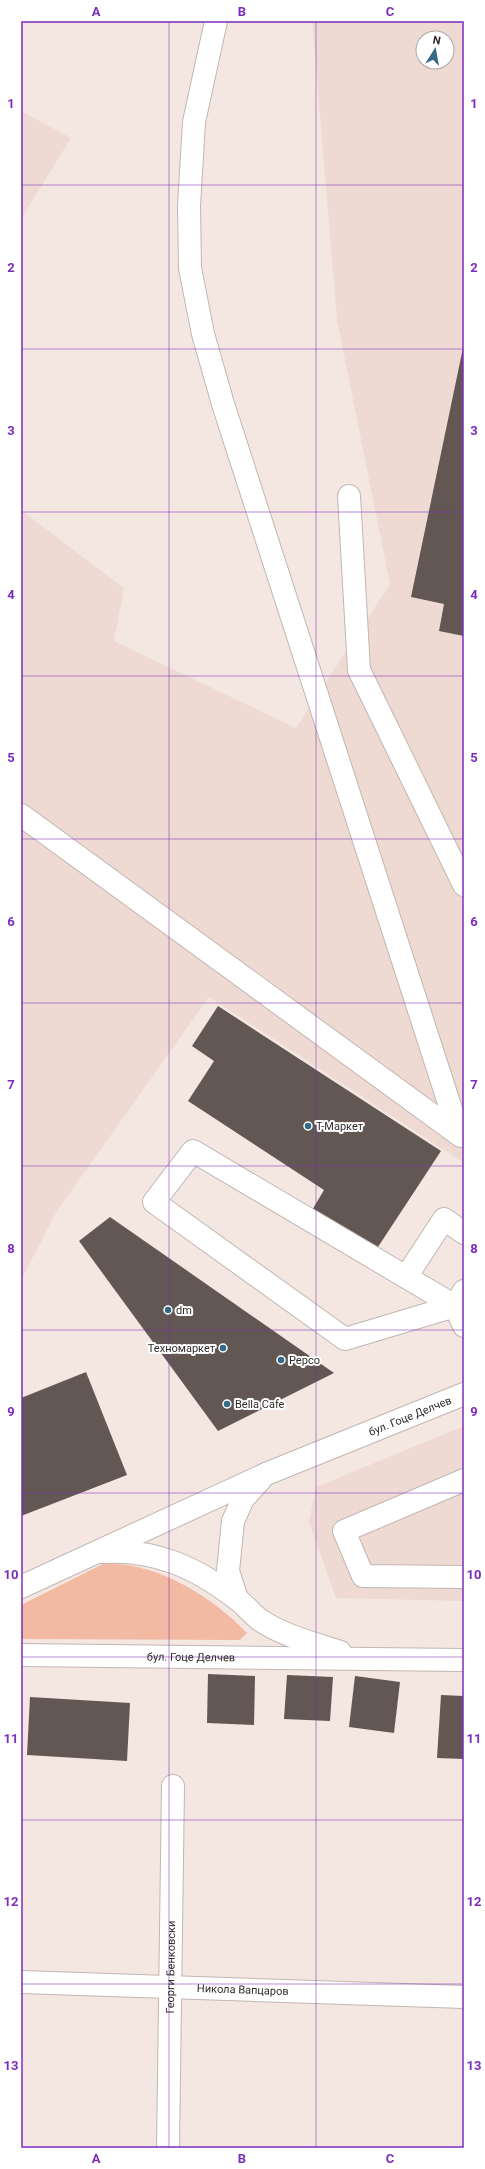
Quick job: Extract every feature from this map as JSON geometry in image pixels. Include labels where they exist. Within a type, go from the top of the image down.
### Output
[{"type":"street","points":[[216,21],[194,122],[189,206],[190,268],[203,334],[222,404],[462,1136]]},
{"type":"street","points":[[349,496],[359,670],[464,885]]},
{"type":"street","points":[[21,815],[462,1136]]},
{"type":"street","points":[[192,1151],[406,1277],[460,1299],[345,1339],[154,1202],[192,1151]]},
{"type":"street","points":[[406,1277],[444,1219],[464,1233]]},
{"type":"street","points":[[460,1299],[464,1326]]},
{"type":"street","name":"бул. Гоце Делчев","points":[[21,1587],[266,1474],[464,1394]]},
{"type":"street","name":"бул. Гоце Делчев","points":[[237,1599],[228,1571],[233,1521],[243,1499],[266,1474]]},
{"type":"street","points":[[464,1480],[344,1531],[363,1576],[464,1577]]},
{"type":"street","name":"бул. Гоце Делчев","points":[[93,1553],[125,1551],[154,1555],[176,1563],[237,1599],[260,1620],[291,1636],[361,1659]]},
{"type":"street","name":"бул. Гоце Делчев","points":[[21,1655],[464,1660]]},
{"type":"street","name":"Георги Бенковски","points":[[168,2148],[173,1786]]},
{"type":"street","name":"Никола Вапцаров","points":[[21,1982],[464,1997]]},
{"type":"shaded area","points":[[312,21],[464,21],[464,1163],[209,997],[57,1211],[21,1280],[21,510],[124,588],[114,641],[296,728],[390,584],[337,320]]},
{"type":"shaded area","points":[[21,111],[71,138],[21,219]]},
{"type":"shaded area","points":[[464,1426],[464,1601],[336,1598],[309,1522],[316,1487]]},
{"type":"shaded area","points":[[103,1564],[143,1568],[182,1584],[217,1607],[247,1633],[240,1640],[21,1639],[21,1605]]},
{"type":"building","points":[[464,343],[464,636],[439,631],[444,604],[411,597]]},
{"type":"building","points":[[218,1006],[441,1151],[374,1253],[311,1212],[324,1190],[188,1101],[214,1061],[192,1046]]},
{"type":"building","points":[[110,1217],[334,1373],[218,1431],[79,1241]]},
{"type":"building","points":[[86,1372],[127,1475],[21,1516],[21,1398]]},
{"type":"building","points":[[208,1674],[255,1676],[254,1725],[207,1723]]},
{"type":"building","points":[[287,1675],[333,1677],[330,1721],[284,1719]]},
{"type":"building","points":[[355,1676],[400,1682],[394,1733],[349,1727]]},
{"type":"building","points":[[441,1695],[464,1696],[464,1759],[437,1758]]},
{"type":"building","points":[[30,1697],[130,1703],[127,1761],[27,1755]]},
{"type":"place","name":"Т-Маркет","points":[[308,1126]]},
{"type":"place","name":"dm","points":[[168,1310]]},
{"type":"place","name":"Техномаркет","points":[[223,1348]]},
{"type":"place","name":"Pepco","points":[[281,1360]]},
{"type":"place","name":"Bella Cafe","points":[[227,1404]]}]
